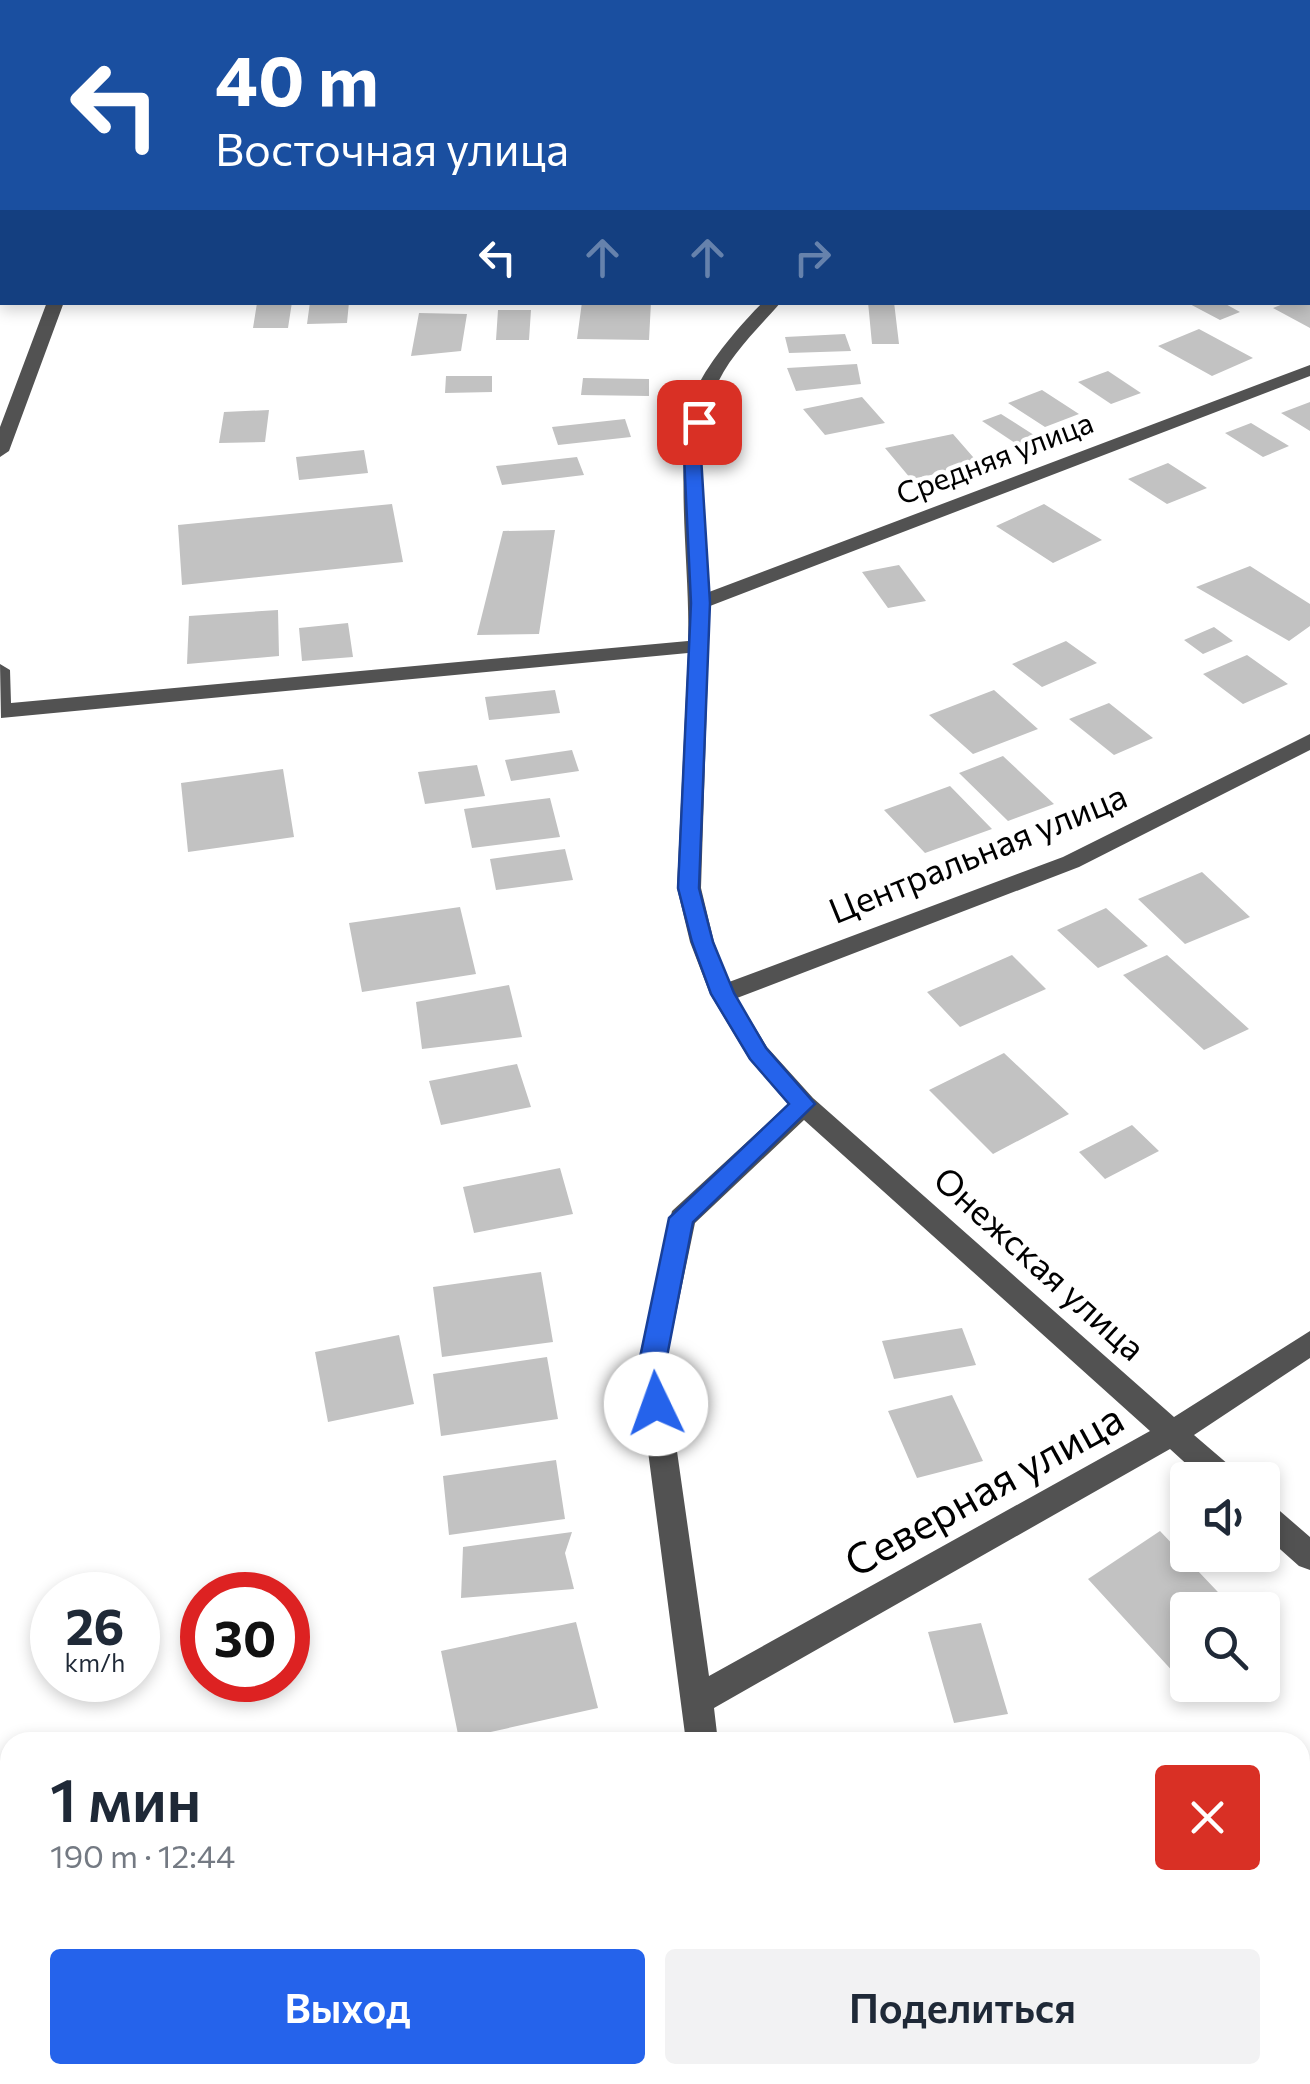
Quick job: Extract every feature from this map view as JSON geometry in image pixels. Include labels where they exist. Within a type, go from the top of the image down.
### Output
[{"type":"street","points":[[0,451],[55,305]]},
{"type":"street","name":"Онежская улица","points":[[771,305],[751,324],[706,388],[693,456],[700,603],[688,888],[702,942],[722,994],[758,1054],[804,1104],[1205,1462]]},
{"type":"street","name":"Средняя улица","points":[[700,603],[1310,370]]},
{"type":"street","points":[[0,670],[0,711],[697,646]]},
{"type":"street","name":"Центральная улица","points":[[722,994],[1071,862],[1310,742]]},
{"type":"street","points":[[700,1732],[652,1367],[682,1218],[804,1104]]},
{"type":"street","name":"Северная улица","points":[[695,1701],[1173,1433],[1310,1343]]},
{"type":"street","points":[[1280,1530],[1310,1556]]},
{"type":"building","points":[[257,305],[292,305],[288,328],[253,328]]},
{"type":"building","points":[[310,305],[349,305],[347,323],[307,324]]},
{"type":"building","points":[[582,305],[651,305],[649,340],[577,339]]},
{"type":"building","points":[[868,305],[894,305],[899,344],[872,344]]},
{"type":"building","points":[[1192,305],[1227,305],[1240,312],[1220,320]]},
{"type":"building","points":[[1310,305],[1310,328],[1273,308]]},
{"type":"building","points":[[498,310],[531,310],[529,340],[496,340]]},
{"type":"building","points":[[419,313],[467,314],[461,351],[411,356]]},
{"type":"building","points":[[1199,329],[1253,358],[1212,376],[1158,346]]},
{"type":"building","points":[[845,334],[851,351],[789,353],[785,337]]},
{"type":"building","points":[[857,364],[861,384],[796,391],[787,368]]},
{"type":"building","points":[[1108,371],[1141,393],[1111,404],[1078,382]]},
{"type":"building","points":[[446,376],[492,376],[492,392],[445,393]]},
{"type":"building","points":[[583,378],[649,379],[649,396],[581,395]]},
{"type":"building","points":[[1042,390],[1079,414],[1045,427],[1008,403]]},
{"type":"building","points":[[862,397],[885,423],[825,435],[803,409]]},
{"type":"building","points":[[1310,402],[1310,431],[1281,413]]},
{"type":"building","points":[[269,410],[265,442],[219,443],[224,412]]},
{"type":"building","points":[[1001,414],[1037,437],[1018,445],[982,421]]},
{"type":"building","points":[[625,419],[631,437],[558,445],[552,427]]},
{"type":"building","points":[[1251,423],[1289,446],[1263,457],[1225,433]]},
{"type":"building","points":[[953,434],[980,465],[911,479],[885,448]]},
{"type":"building","points":[[364,450],[368,473],[299,480],[296,457]]},
{"type":"building","points":[[577,457],[584,475],[502,485],[496,466]]},
{"type":"building","points":[[1168,463],[1207,488],[1167,504],[1128,479]]},
{"type":"building","points":[[392,504],[403,562],[182,585],[178,525]]},
{"type":"building","points":[[1044,504],[1102,540],[1053,563],[996,526]]},
{"type":"building","points":[[555,530],[539,634],[477,635],[503,531]]},
{"type":"building","points":[[899,565],[926,601],[888,608],[862,572]]},
{"type":"building","points":[[1250,566],[1310,604],[1310,626],[1289,641],[1196,587]]},
{"type":"building","points":[[278,610],[279,656],[187,664],[189,616]]},
{"type":"building","points":[[348,623],[353,657],[302,661],[299,628]]},
{"type":"building","points":[[1214,627],[1233,641],[1203,654],[1184,640]]},
{"type":"building","points":[[1066,641],[1097,663],[1042,687],[1012,664]]},
{"type":"building","points":[[1247,655],[1288,684],[1243,704],[1203,674]]},
{"type":"building","points":[[555,690],[560,713],[489,720],[485,697]]},
{"type":"building","points":[[994,690],[1038,729],[973,754],[929,715]]},
{"type":"building","points":[[1109,703],[1153,738],[1114,755],[1069,719]]},
{"type":"building","points":[[572,750],[579,771],[511,781],[505,760]]},
{"type":"building","points":[[1003,756],[1054,804],[1008,821],[959,773]]},
{"type":"building","points":[[477,765],[485,796],[425,804],[418,772]]},
{"type":"building","points":[[283,769],[294,837],[188,852],[181,783]]},
{"type":"building","points":[[950,786],[992,829],[925,853],[884,810]]},
{"type":"building","points":[[550,798],[560,837],[472,848],[464,809]]},
{"type":"building","points":[[565,849],[573,880],[496,890],[490,859]]},
{"type":"building","points":[[1202,872],[1250,917],[1185,944],[1138,899]]},
{"type":"building","points":[[460,907],[476,974],[362,992],[349,923]]},
{"type":"building","points":[[1106,908],[1148,946],[1098,968],[1057,930]]},
{"type":"building","points":[[1012,955],[1046,989],[960,1027],[927,992]]},
{"type":"building","points":[[1167,955],[1249,1029],[1204,1050],[1123,975]]},
{"type":"building","points":[[509,985],[522,1037],[422,1049],[416,1002]]},
{"type":"building","points":[[1004,1053],[1069,1114],[993,1154],[929,1090]]},
{"type":"building","points":[[517,1064],[531,1107],[441,1125],[429,1081]]},
{"type":"building","points":[[1132,1125],[1159,1151],[1105,1179],[1079,1152]]},
{"type":"building","points":[[560,1168],[573,1214],[474,1233],[463,1187]]},
{"type":"building","points":[[541,1272],[553,1342],[442,1357],[433,1287]]},
{"type":"building","points":[[962,1328],[976,1365],[894,1379],[882,1341]]},
{"type":"building","points":[[399,1335],[414,1404],[328,1422],[315,1352]]},
{"type":"building","points":[[547,1357],[558,1419],[441,1436],[433,1374]]},
{"type":"building","points":[[952,1395],[983,1461],[917,1478],[888,1411]]},
{"type":"building","points":[[556,1460],[565,1519],[449,1535],[443,1476]]},
{"type":"building","points":[[1160,1531],[1170,1542],[1170,1572],[1199,1572],[1218,1592],[1170,1592],[1170,1668],[1088,1579]]},
{"type":"building","points":[[572,1532],[565,1553],[574,1589],[461,1598],[463,1547]]},
{"type":"building","points":[[576,1622],[598,1708],[490,1732],[458,1732],[441,1651]]},
{"type":"building","points":[[981,1623],[1008,1714],[954,1723],[928,1632]]},
{"type":"route","points":[[656,1404],[652,1367],[682,1218],[804,1104],[758,1054],[722,994],[702,942],[688,888],[700,603],[693,456],[699,422]]}]
